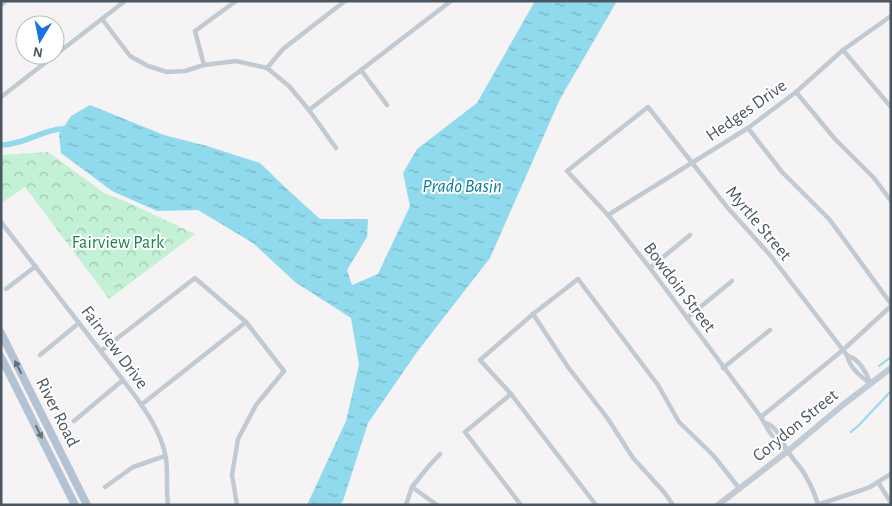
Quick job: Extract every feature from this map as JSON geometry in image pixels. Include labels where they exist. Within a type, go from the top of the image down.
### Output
[{"type":"main road","name":"River Road","points":[[1,333],[87,505]]},
{"type":"main road","name":"River Road","points":[[1,356],[75,505]]},
{"type":"main road","name":"Corydon Street","points":[[718,505],[891,368]]},
{"type":"street","points":[[1,5],[6,1]]},
{"type":"street","points":[[1,97],[125,1]]},
{"type":"street","points":[[204,65],[195,31],[236,1]]},
{"type":"street","points":[[267,68],[283,49],[344,1]]},
{"type":"street","points":[[309,110],[451,1]]},
{"type":"street","name":"Hedges Drive","points":[[608,215],[748,128],[796,92],[843,50],[891,16]]},
{"type":"street","points":[[102,19],[130,56],[148,66],[167,72],[185,71],[204,65],[236,61],[267,68],[288,86],[309,110],[336,148]]},
{"type":"street","points":[[843,50],[891,107]]},
{"type":"street","points":[[361,70],[387,105]]},
{"type":"street","points":[[796,92],[835,139],[874,178],[891,201]]},
{"type":"street","name":"Myrtle Street","points":[[568,171],[648,107],[727,208],[770,255],[843,350],[848,356],[854,358],[868,375],[870,383]]},
{"type":"street","points":[[748,128],[782,172],[830,220],[891,305],[843,350],[761,417]]},
{"type":"street","name":"Bowdoin Street","points":[[568,171],[608,215],[650,268],[765,423],[771,424],[805,475],[814,491],[817,505]]},
{"type":"street","name":"Fairview Drive","points":[[1,222],[123,380],[156,428],[166,456],[168,505]]},
{"type":"street","points":[[650,268],[690,235]]},
{"type":"street","points":[[6,289],[36,266]]},
{"type":"street","points":[[101,351],[195,278],[246,322],[284,371],[256,405],[238,439],[232,475],[237,505]]},
{"type":"street","points":[[596,505],[512,394],[480,360],[533,314],[578,279],[658,384],[679,422],[713,455],[739,488]]},
{"type":"street","points":[[686,318],[732,281]]},
{"type":"street","points":[[533,314],[568,368],[608,418],[633,458],[664,492],[673,505]]},
{"type":"street","points":[[141,405],[246,322]]},
{"type":"street","points":[[40,355],[79,323]]},
{"type":"street","points":[[723,368],[770,330]]},
{"type":"street","points":[[74,420],[123,380]]},
{"type":"street","points":[[512,394],[465,432],[521,505]]},
{"type":"street","points":[[406,505],[412,487],[440,454]]},
{"type":"street","points":[[104,487],[133,467],[166,456]]},
{"type":"street","points":[[817,505],[862,490],[891,474]]},
{"type":"street","points":[[878,482],[891,504]]},
{"type":"street","points":[[412,487],[438,505]]},
{"type":"green space","name":"Fairview Park","points":[[48,152],[106,194],[195,234],[109,299],[25,187],[1,203],[1,155]]},
{"type":"green space","points":[[68,174],[87,188],[79,198],[61,184]]},
{"type":"water","name":"Prado Basin","points":[[535,1],[617,1],[560,99],[490,258],[417,352],[368,423],[343,501],[340,505],[307,505],[346,421],[359,365],[351,318],[295,282],[253,243],[198,210],[157,211],[112,191],[61,153],[59,134],[71,116],[90,105],[164,135],[260,163],[320,219],[368,219],[367,237],[347,270],[352,285],[378,274],[410,206],[403,173],[417,149],[477,103]]},
{"type":"waterway","points":[[1,145],[18,142],[60,129],[69,129]]},
{"type":"waterway","points":[[879,366],[891,357]]},
{"type":"waterway","points":[[851,432],[891,391]]}]
